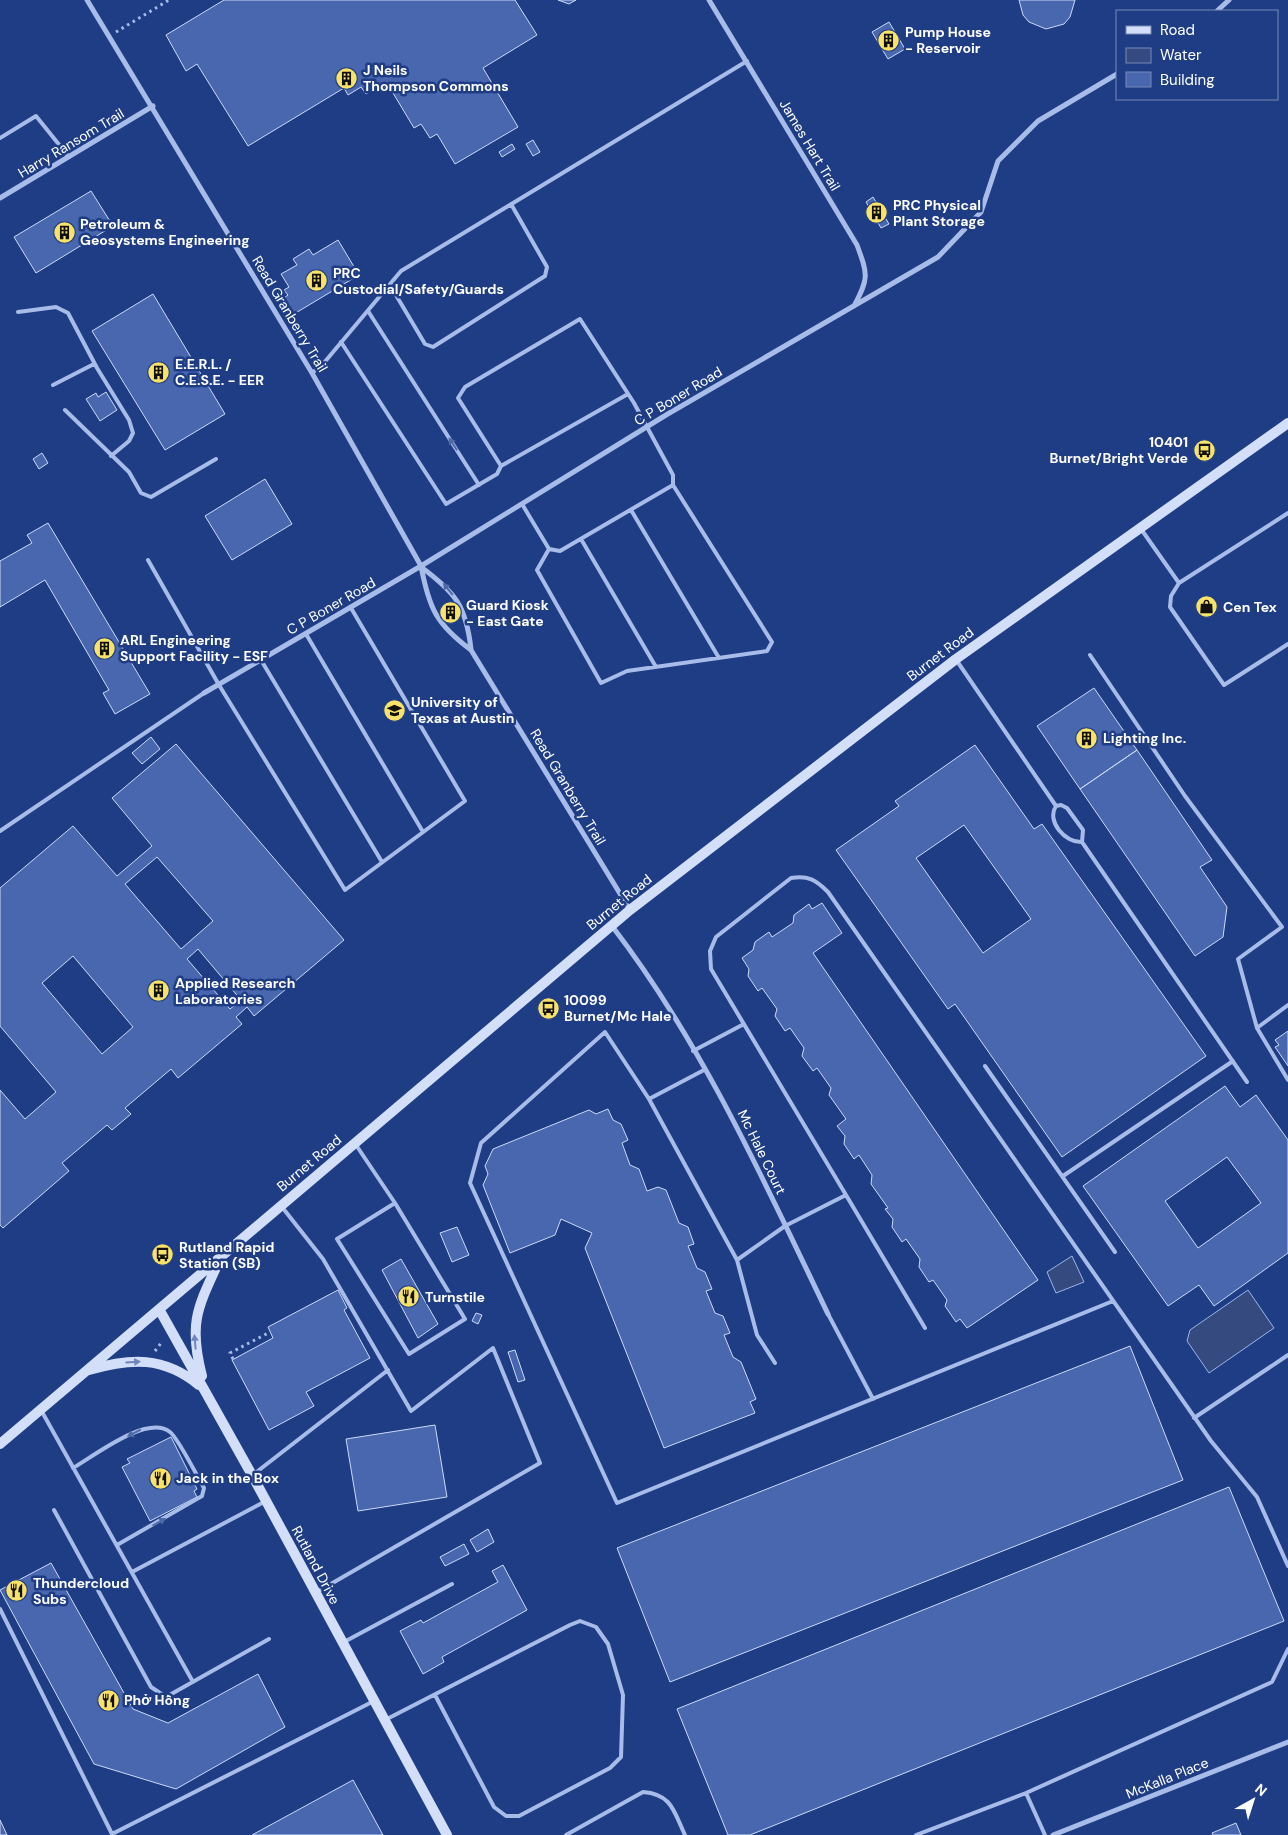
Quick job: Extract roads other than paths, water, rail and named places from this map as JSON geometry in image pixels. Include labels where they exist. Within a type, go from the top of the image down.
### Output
[{"type":"main road","name":"Burnet Road","points":[[0,1444],[630,910],[956,659],[1288,423]]},
{"type":"main road","points":[[205,1389],[195,1345],[194,1329],[197,1312],[221,1256]]},
{"type":"main road","name":"Rutland Drive","points":[[159,1309],[205,1389],[447,1835]]},
{"type":"main road","points":[[85,1371],[111,1364],[147,1361],[178,1370],[205,1389]]},
{"type":"street","name":"Read Granberry Trail","points":[[87,0],[153,106],[312,373],[421,566],[427,599],[448,633],[471,650],[630,910]]},
{"type":"street","name":"James Hart Trail","points":[[709,0],[857,246],[865,268],[866,284],[854,306]]},
{"type":"street","points":[[1218,10],[1229,0]]},
{"type":"street","name":"C P Boner Road","points":[[204,694],[421,566],[647,428],[938,257],[981,212],[998,161],[1038,121],[1116,75]]},
{"type":"street","name":"Harry Ransom Trail","points":[[0,198],[153,106]]},
{"type":"street","name":"Read Granberry Trail","points":[[421,566],[448,587],[468,621],[471,650]]},
{"type":"street","name":"Mc Hale Court","points":[[612,926],[642,966],[734,1120],[828,1314]]},
{"type":"street","name":"McKalla Place","points":[[1053,1835],[1288,1742]]},
{"type":"lane","points":[[312,373],[401,271],[747,61]]},
{"type":"lane","points":[[0,138],[36,116],[69,157]]},
{"type":"lane","points":[[390,285],[425,344],[433,347],[545,276],[547,267],[511,204]]},
{"type":"lane","points":[[18,312],[56,307],[68,313],[94,364],[129,420],[133,433],[129,441],[111,456]]},
{"type":"lane","points":[[368,311],[479,485]]},
{"type":"lane","points":[[501,466],[458,398],[465,387],[580,319],[628,394],[674,475],[673,485],[772,642],[768,651],[627,671],[601,683],[537,570],[549,549]]},
{"type":"lane","points":[[341,342],[446,504],[497,474],[501,466],[628,394]]},
{"type":"lane","points":[[53,385],[94,364]]},
{"type":"lane","points":[[65,410],[129,472],[141,493],[151,497],[216,459]]},
{"type":"lane","points":[[522,504],[549,549],[560,551],[673,485]]},
{"type":"lane","points":[[631,510],[719,658]]},
{"type":"lane","points":[[1288,513],[1179,583],[1171,596],[1170,607],[1224,685],[1288,644]]},
{"type":"lane","points":[[1140,527],[1179,583]]},
{"type":"lane","points":[[581,539],[656,667]]},
{"type":"lane","points":[[148,560],[218,685],[344,890],[465,801],[351,608]]},
{"type":"lane","points":[[306,634],[423,832]]},
{"type":"lane","points":[[1090,655],[1185,796],[1282,927],[1238,959],[1257,1028],[1288,1080]]},
{"type":"lane","points":[[956,659],[1056,806],[1067,808],[1076,818],[1083,830],[1082,842],[1247,1082]]},
{"type":"lane","points":[[261,660],[382,862]]},
{"type":"lane","points":[[0,831],[204,694]]},
{"type":"lane","points":[[1056,806],[1052,811],[1053,818],[1059,828],[1067,839],[1074,842],[1082,842]]},
{"type":"lane","points":[[925,1328],[711,969],[710,951],[716,937],[791,878],[803,876],[816,880],[834,901],[1211,1442],[1257,1497],[1288,1566]]},
{"type":"lane","points":[[1257,1028],[1288,1005]]},
{"type":"lane","points":[[693,1051],[744,1024]]},
{"type":"lane","points":[[775,1363],[757,1335],[737,1260],[649,1099],[605,1032],[481,1143],[470,1183],[617,1503],[1113,1301]]},
{"type":"lane","points":[[1063,1176],[1232,1061]]},
{"type":"lane","points":[[985,1066],[1115,1252]]},
{"type":"lane","points":[[649,1099],[704,1070]]},
{"type":"lane","points":[[355,1143],[395,1203],[465,1319],[409,1354],[337,1239],[395,1203]]},
{"type":"lane","points":[[737,1260],[785,1226],[846,1195]]},
{"type":"lane","points":[[281,1206],[323,1259],[412,1411],[492,1348],[540,1463],[316,1593]]},
{"type":"lane","name":"Mc Hale Court","points":[[828,1314],[873,1399]]},
{"type":"lane","points":[[1194,1418],[1288,1354]]},
{"type":"lane","points":[[252,1475],[388,1370]]},
{"type":"lane","points":[[41,1410],[193,1682]]},
{"type":"lane","points":[[73,1468],[138,1430],[157,1426],[170,1432],[204,1488],[202,1496],[117,1545]]},
{"type":"lane","points":[[132,1572],[266,1501]]},
{"type":"lane","points":[[54,1510],[151,1688],[166,1697],[269,1639]]},
{"type":"lane","points":[[342,1643],[452,1584]]},
{"type":"lane","points":[[0,1609],[112,1834],[374,1701]]},
{"type":"lane","points":[[385,1720],[434,1694],[580,1621],[596,1627],[608,1644],[623,1695],[621,1757],[610,1768],[519,1816],[506,1816],[494,1806],[434,1694]]},
{"type":"lane","points":[[916,1835],[1026,1793],[1272,1682],[1288,1650]]},
{"type":"lane","points":[[566,1835],[644,1792],[655,1793],[669,1801],[685,1835]]},
{"type":"lane","points":[[1026,1793],[1045,1835]]},
{"type":"water","points":[[1072,1256],[1084,1282],[1056,1293],[1047,1272]]},
{"type":"water","points":[[1248,1290],[1274,1328],[1209,1373],[1187,1341],[1190,1330]]},
{"type":"place","name":"Pump House - Reservoir","points":[[889,40]]},
{"type":"place","name":"J Neils Thompson Commons","points":[[347,78]]},
{"type":"place","name":"PRC Physical Plant Storage","points":[[877,213]]},
{"type":"place","name":"Petroleum & Geosystems Engineering","points":[[64,232]]},
{"type":"place","name":"PRC Custodial/Safety/Guards","points":[[317,281]]},
{"type":"place","name":"E.E.R.L. / C.E.S.E. - EER","points":[[159,372]]},
{"type":"place","name":"10401 Burnet/Bright Verde","points":[[1204,450]]},
{"type":"place","name":"Cen Tex","points":[[1207,607]]},
{"type":"place","name":"Guard Kiosk - East Gate","points":[[450,613]]},
{"type":"place","name":"ARL Engineering Support Facility - ESF","points":[[104,648]]},
{"type":"place","name":"University of Texas at Austin","points":[[395,710]]},
{"type":"place","name":"Lighting Inc.","points":[[1087,738]]},
{"type":"place","name":"Applied Research Laboratories","points":[[159,991]]},
{"type":"place","name":"10099 Burnet/Mc Hale","points":[[548,1008]]},
{"type":"place","name":"Rutland Rapid Station (SB)","points":[[163,1255]]},
{"type":"place","name":"Turnstile","points":[[409,1297]]},
{"type":"place","name":"Jack in the Box","points":[[160,1478]]},
{"type":"place","name":"Thundercloud Subs","points":[[17,1591]]},
{"type":"place","name":"Phở Hồng","points":[[108,1700]]}]
